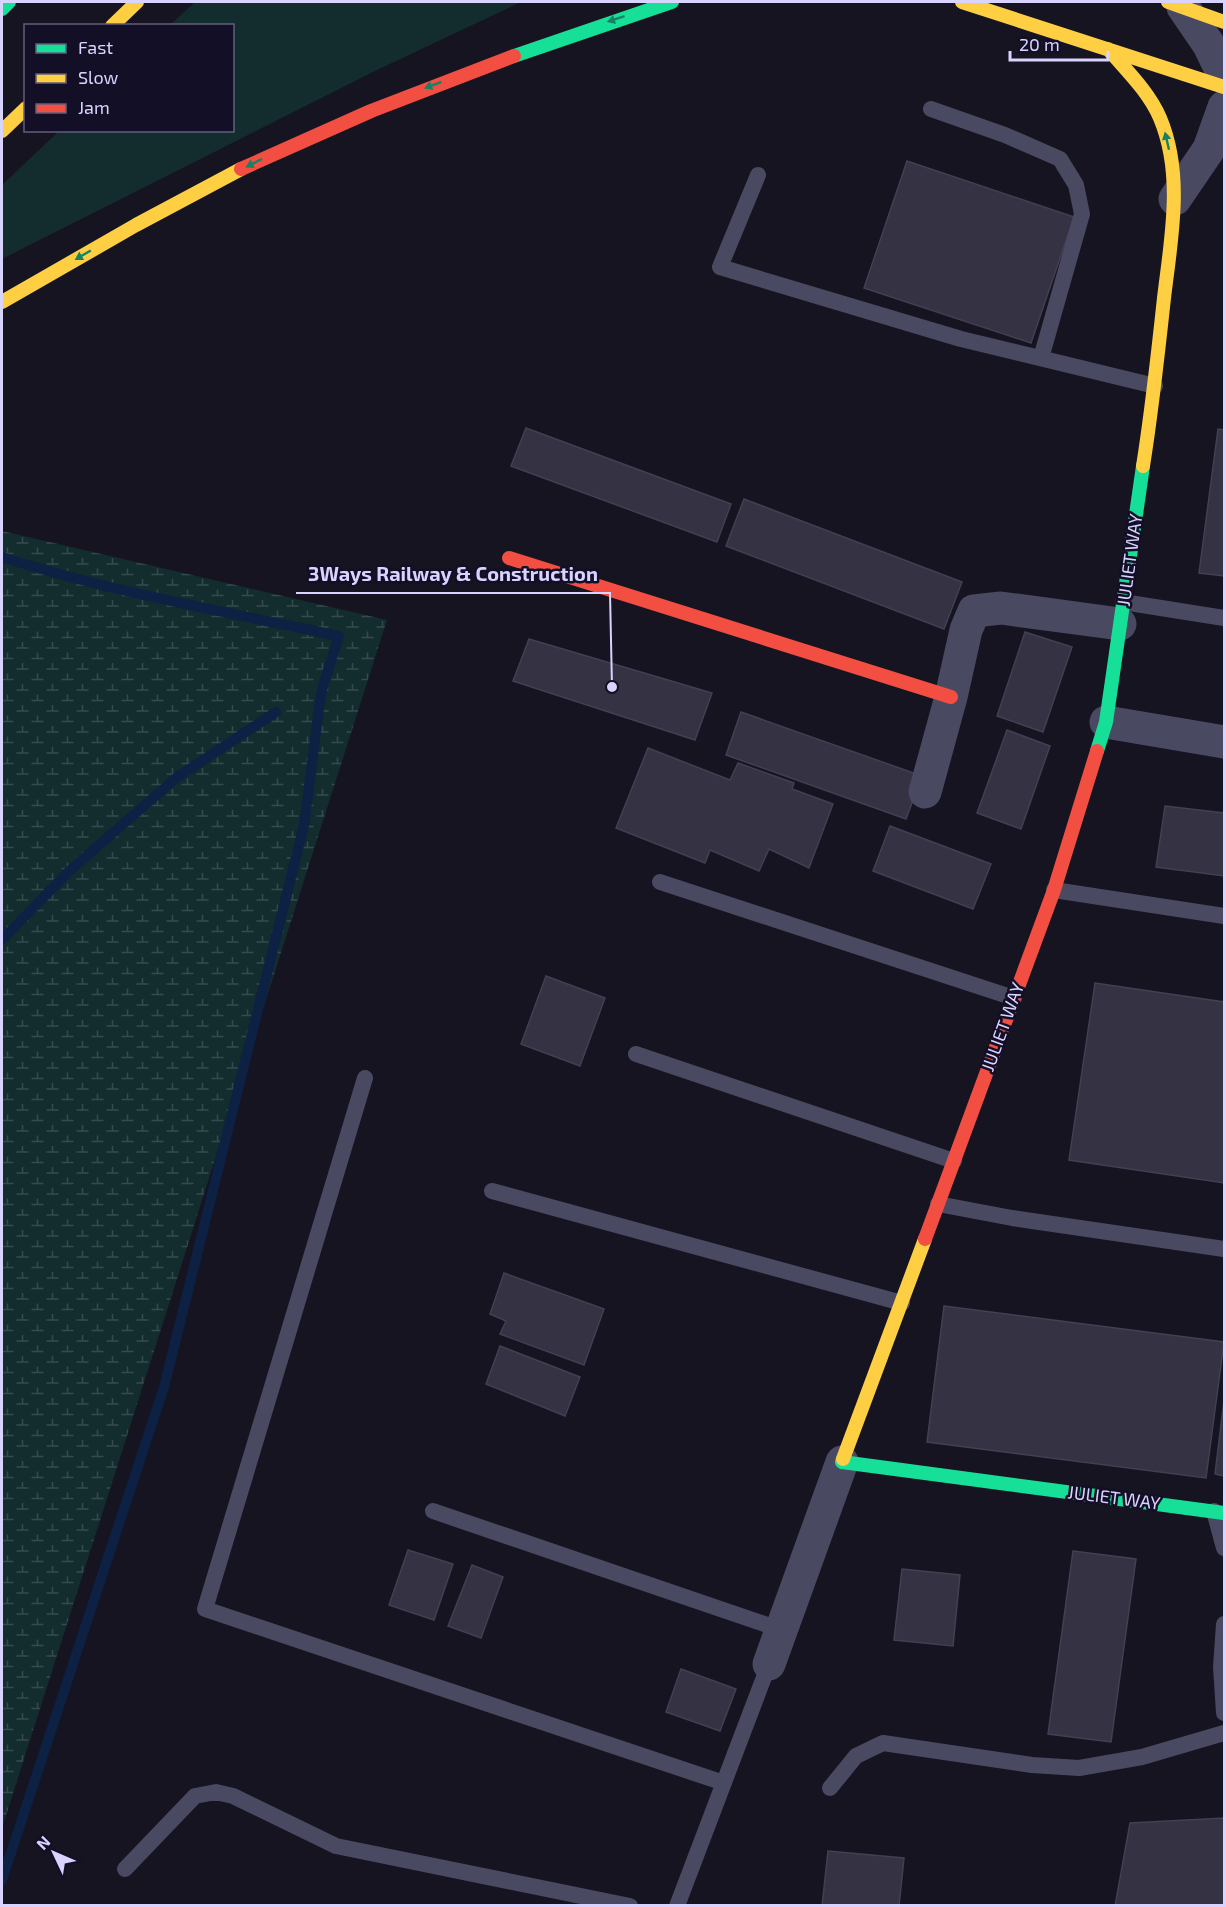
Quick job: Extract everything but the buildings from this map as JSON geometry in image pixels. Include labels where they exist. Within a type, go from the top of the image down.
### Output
[{"type":"main road","points":[[2,9],[9,2]]},
{"type":"main road","points":[[114,24],[137,2]]},
{"type":"main road","points":[[2,302],[163,209],[273,154],[419,91],[508,57],[672,2]]},
{"type":"main road","points":[[962,2],[1224,87]]},
{"type":"main road","points":[[1175,4],[1224,22]]},
{"type":"main road","name":"JULIET WAY","points":[[1108,49],[1144,92],[1159,116],[1168,141],[1175,199],[1155,386],[1106,722],[1054,890],[842,1462],[1219,1512]]},
{"type":"main road","points":[[2,131],[24,110]]},
{"type":"main road","points":[[509,558],[951,697]]},
{"type":"street","points":[[1175,4],[1209,45],[1224,76]]},
{"type":"street","name":"JULIET WAY","points":[[1175,199],[1209,149],[1224,107]]},
{"type":"street","points":[[925,792],[951,697],[966,630],[974,611],[1001,608],[1122,613]]},
{"type":"street","points":[[1106,722],[1224,742]]},
{"type":"street","points":[[769,1664],[842,1462]]},
{"type":"lane","points":[[931,109],[1005,135],[1060,159],[1076,185],[1082,214],[1041,358]]},
{"type":"lane","points":[[758,175],[720,267],[961,339],[1155,386]]},
{"type":"lane","points":[[1122,613],[1224,618]]},
{"type":"lane","points":[[660,882],[1014,998]]},
{"type":"lane","points":[[1054,890],[1224,916]]},
{"type":"lane","points":[[636,1054],[954,1161]]},
{"type":"lane","points":[[366,1078],[205,1609],[724,1783]]},
{"type":"lane","points":[[492,1191],[902,1302]]},
{"type":"lane","points":[[938,1204],[1012,1218],[1224,1249]]},
{"type":"lane","points":[[433,1511],[782,1630]]},
{"type":"lane","points":[[1219,1512],[1224,1548]]},
{"type":"lane","points":[[1224,1624],[1221,1667],[1224,1713]]},
{"type":"lane","points":[[677,1905],[769,1664]]},
{"type":"lane","points":[[830,1788],[856,1756],[883,1743],[1032,1765],[1079,1768],[1142,1757],[1224,1733]]},
{"type":"lane","points":[[125,1869],[195,1796],[216,1792],[233,1796],[336,1846],[630,1905]]},
{"type":"green space","points":[[195,2],[521,2],[375,71],[2,259],[2,185],[58,132],[234,132],[234,24],[171,24]]},
{"type":"green space","points":[[2,531],[387,620],[2,1828]]},
{"type":"waterway","points":[[2,557],[127,591],[339,636],[322,689],[304,825],[164,1387],[2,1880]]},
{"type":"waterway","points":[[2,940],[67,873],[176,778],[276,712]]},
{"type":"traffic: fast","points":[[2,9],[9,2]]},
{"type":"traffic: fast","points":[[514,56],[672,2]]},
{"type":"traffic: fast","points":[[1097,751],[1106,722],[1143,466]]},
{"type":"traffic: fast","points":[[843,1459],[842,1462],[1224,1513]]},
{"type":"traffic: slow","points":[[114,24],[137,2]]},
{"type":"traffic: slow","points":[[962,2],[1224,87]]},
{"type":"traffic: slow","points":[[1168,2],[1224,22]]},
{"type":"traffic: slow","points":[[1108,49],[1143,90],[1160,118],[1172,162],[1174,184],[1170,253],[1143,466]]},
{"type":"traffic: slow","points":[[2,131],[24,110]]},
{"type":"traffic: slow","points":[[2,302],[136,225],[241,169]]},
{"type":"traffic: slow","points":[[843,1459],[925,1239]]},
{"type":"traffic: jam","points":[[241,169],[371,111],[514,56]]},
{"type":"traffic: jam","points":[[509,558],[951,697]]},
{"type":"traffic: jam","points":[[925,1239],[1054,890],[1097,751]]},
{"type":"place","name":"3Ways Railway & Construction","points":[[612,687]]}]
